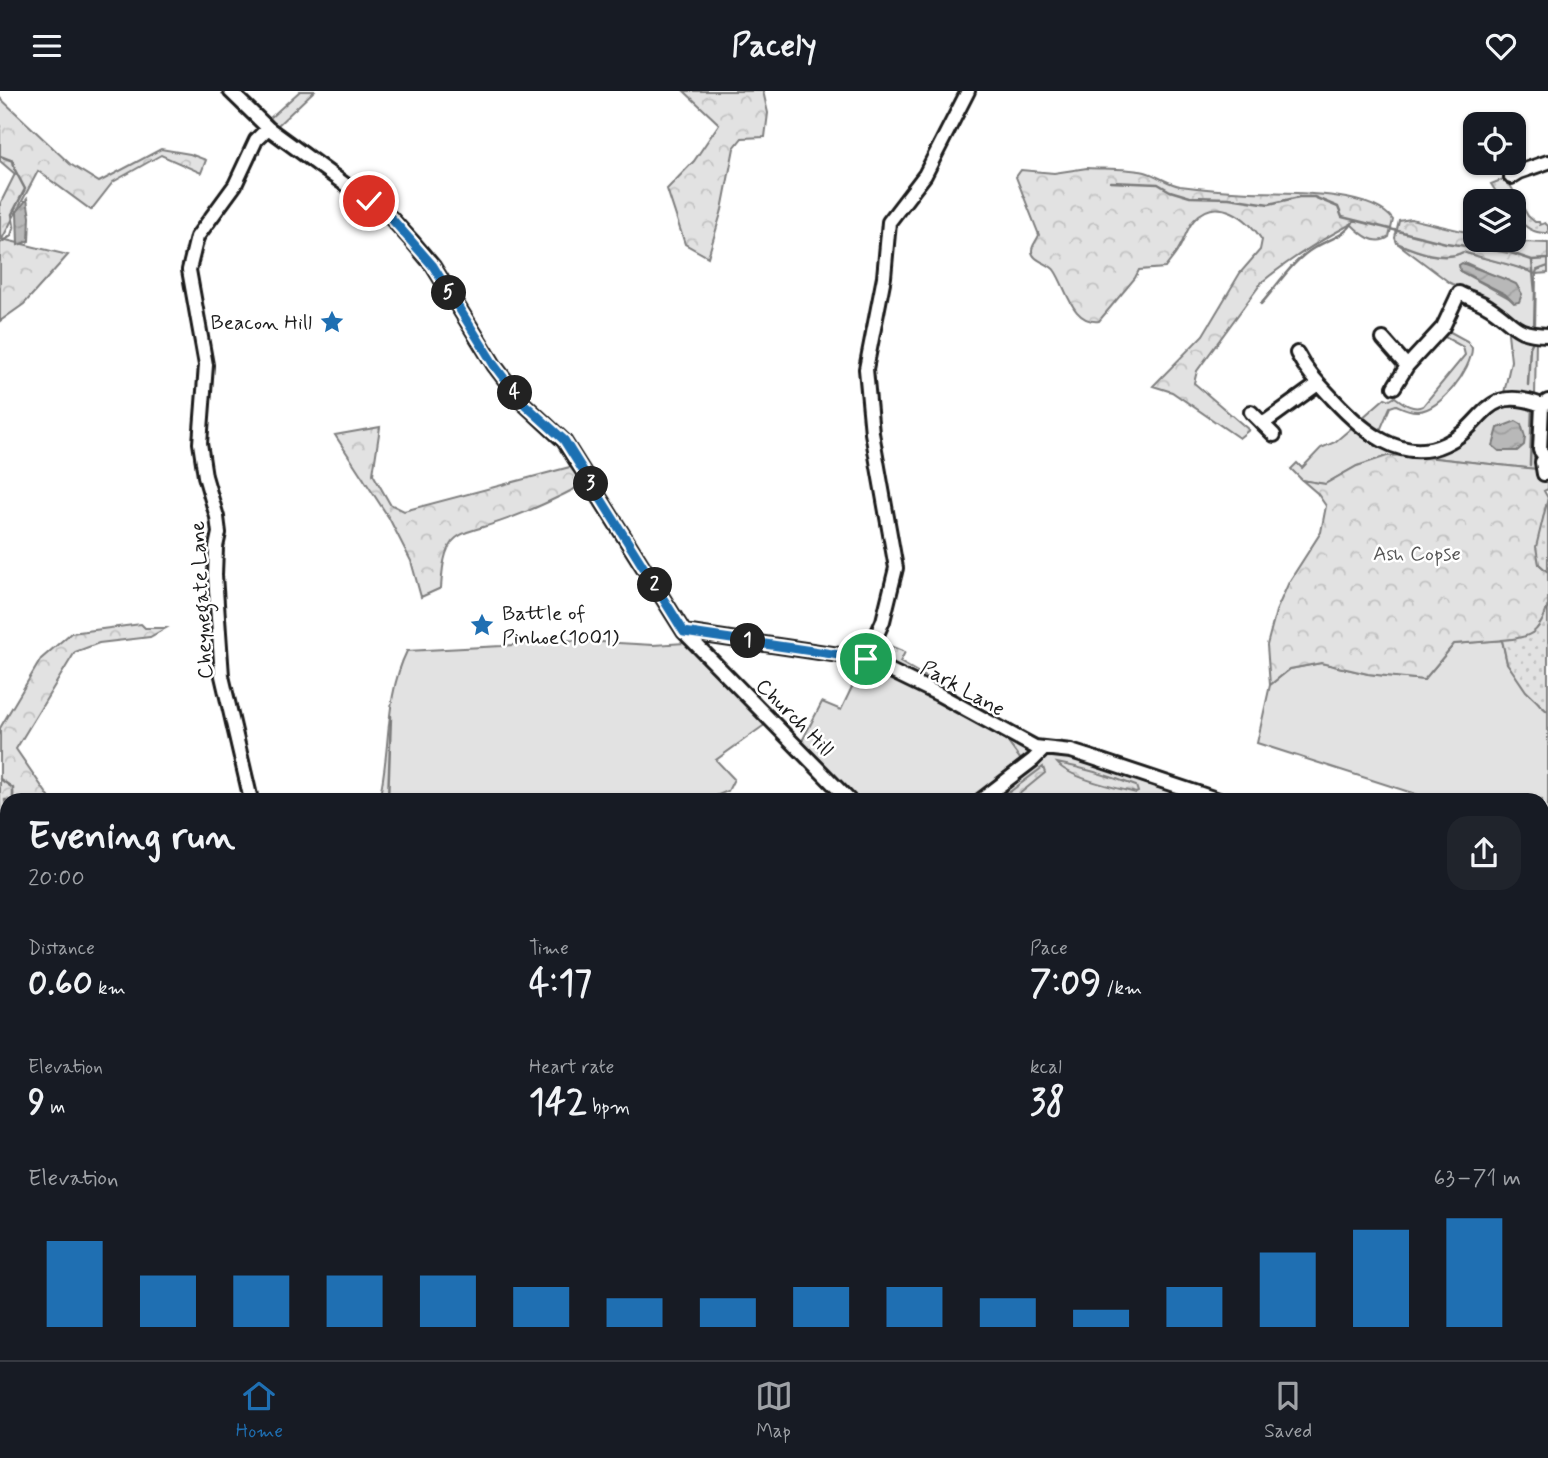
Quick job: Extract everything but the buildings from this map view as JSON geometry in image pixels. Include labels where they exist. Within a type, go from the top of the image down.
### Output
[{"type":"street","name":"Church Hill","points":[[230,91],[268,128],[380,209],[412,241],[433,266],[494,365],[522,402],[564,440],[684,632],[842,793]]},
{"type":"street","points":[[866,659],[883,621],[896,568],[872,433],[866,369],[884,277],[888,222],[925,175],[968,91]]},
{"type":"street","name":"Cheynegate Lane","points":[[249,793],[222,676],[215,575],[218,525],[205,476],[200,443],[206,365],[189,270],[197,237],[235,185],[256,141],[268,128]]},
{"type":"street","points":[[1511,177],[1519,171],[1548,162]]},
{"type":"street","points":[[1394,387],[1408,366],[1443,327],[1459,293],[1489,307],[1515,329],[1542,335]]},
{"type":"street","points":[[1384,339],[1408,366]]},
{"type":"street","points":[[1297,353],[1318,384],[1372,435],[1392,445],[1414,450],[1437,448],[1456,438],[1495,402],[1514,399],[1545,403],[1540,450],[1546,457],[1542,462],[1544,474]]},
{"type":"street","points":[[1264,423],[1318,384]]},
{"type":"street","points":[[1251,412],[1274,435]]},
{"type":"street","name":"Park Lane","points":[[684,632],[866,659],[938,694],[1021,741],[1044,749],[1071,751],[1198,793]]},
{"type":"street","points":[[990,793],[1044,749]]},
{"type":"green space","points":[[300,91],[314,91],[277,126],[270,118]]},
{"type":"green space","points":[[684,91],[763,91],[768,113],[765,137],[742,138],[734,148],[722,210],[708,257],[685,244],[667,189],[694,161],[719,124]]},
{"type":"green space","points":[[0,98],[70,164],[99,182],[161,149],[206,160],[201,173],[161,155],[113,182],[91,210],[38,171],[2,239],[68,255],[24,304],[0,321],[0,204],[15,174],[0,161]]},
{"type":"green space","points":[[1087,168],[1145,172],[1176,185],[1189,187],[1348,198],[1382,210],[1393,220],[1389,237],[1379,241],[1368,238],[1351,224],[1305,251],[1262,282],[1197,371],[1194,383],[1249,430],[1239,438],[1172,392],[1153,386],[1203,335],[1240,273],[1260,250],[1262,240],[1249,224],[1232,212],[1212,209],[1203,212],[1194,220],[1165,268],[1139,270],[1099,321],[1082,317],[1071,304],[1055,271],[1032,254],[1039,235],[1016,177],[1021,170],[1054,173]]},
{"type":"green space","points":[[1506,178],[1512,189],[1494,189],[1491,184]]},
{"type":"green space","points":[[1526,213],[1535,222],[1548,226],[1548,233],[1533,231],[1526,227]]},
{"type":"green space","points":[[1411,219],[1463,231],[1463,252],[1439,256],[1397,243],[1395,238],[1399,221]]},
{"type":"green space","points":[[1526,242],[1548,243],[1548,266],[1537,270],[1536,274],[1463,252],[1526,252]]},
{"type":"green space","points":[[1397,243],[1439,256],[1463,252],[1536,274],[1535,331],[1528,331],[1478,295],[1450,283]],"holes":[[[1466,263],[1495,276],[1516,302],[1460,271]]]},
{"type":"green space","points":[[1548,266],[1548,273],[1536,274],[1536,270]]},
{"type":"green space","points":[[1445,329],[1467,341],[1472,348],[1471,357],[1461,377],[1445,397],[1427,409],[1415,411],[1396,405],[1390,407],[1379,433],[1361,419],[1385,398],[1390,400],[1395,397],[1411,407],[1423,406],[1465,355],[1463,347],[1441,335]]},
{"type":"green space","points":[[1509,329],[1536,338],[1535,397],[1504,393],[1511,361]]},
{"type":"green space","points":[[1503,401],[1534,406],[1533,452],[1536,469],[1407,455],[1357,466],[1325,484],[1302,480],[1291,469],[1297,463],[1302,468],[1321,448],[1335,442],[1355,425],[1420,453]]},
{"type":"green space","points":[[380,427],[373,474],[390,504],[404,511],[570,467],[584,484],[522,513],[461,535],[450,545],[446,555],[441,588],[421,597],[411,561],[389,518],[335,435]]},
{"type":"green space","name":"Ash Copse","points":[[1407,455],[1536,469],[1548,475],[1548,489],[1544,491],[1548,498],[1537,547],[1539,564],[1548,572],[1548,605],[1545,617],[1533,634],[1519,639],[1454,644],[1424,680],[1368,674],[1321,663],[1290,669],[1270,685],[1267,645],[1276,611],[1289,582],[1321,532],[1326,506],[1317,493],[1302,480],[1325,484],[1357,466],[1387,456]]},
{"type":"green space","points":[[1548,498],[1548,572],[1539,564],[1536,547]]},
{"type":"green space","points":[[1548,605],[1548,712],[1526,691],[1507,663],[1502,640],[1520,638],[1532,633],[1545,615]]},
{"type":"green space","points":[[141,624],[145,628],[166,628],[150,637],[99,643],[75,652],[16,749],[46,793],[0,793],[0,728],[41,659],[71,633]]},
{"type":"green space","points":[[566,640],[653,645],[685,643],[766,724],[716,760],[734,779],[728,791],[723,793],[380,793],[391,706],[407,651]]},
{"type":"green space","points":[[1502,640],[1507,663],[1548,712],[1548,793],[1412,793],[1257,743],[1270,685],[1290,669],[1321,663],[1368,674],[1424,680],[1454,644]]},
{"type":"green space","points":[[878,641],[905,652],[900,662],[1026,734],[1033,752],[1024,764],[1007,741],[942,701],[867,663]]},
{"type":"green space","points":[[867,663],[942,701],[1007,741],[1024,764],[987,793],[847,793],[801,743],[822,702],[841,710],[862,666]]},
{"type":"green space","points":[[1058,753],[1185,793],[998,793],[1045,757]]},
{"type":"green space","points":[[1057,763],[1126,782],[1136,786],[1138,792],[1082,778]]},
{"type":"green space","points":[[1043,767],[1045,773],[1021,793],[1008,793]]},
{"type":"water","points":[[27,199],[30,217],[29,241],[18,245],[17,212]]},
{"type":"water","points":[[1462,263],[1516,284],[1522,294],[1519,302],[1514,303],[1505,294],[1460,271],[1459,265]]},
{"type":"water","points":[[1516,421],[1521,424],[1525,437],[1524,445],[1517,451],[1499,451],[1493,446],[1498,428]]},
{"type":"waterway","points":[[0,156],[13,161],[25,189],[12,214],[14,227],[11,236],[0,243]]},
{"type":"waterway","points":[[1111,182],[1158,184],[1190,197],[1229,198],[1269,204],[1299,197],[1314,197],[1338,207],[1342,217],[1446,243],[1511,253],[1532,260],[1548,259]]},
{"type":"waterway","points":[[1261,304],[1299,260],[1314,248],[1342,234],[1354,220]]},
{"type":"waterway","points":[[1532,261],[1535,292],[1534,330]]},
{"type":"waterway","points":[[1528,385],[1530,347],[1534,339]]},
{"type":"waterway","points":[[1530,465],[1532,406]]},
{"type":"waterway","points":[[388,793],[391,716]]},
{"type":"waterway","points":[[0,779],[13,788],[13,793]]},
{"type":"place","name":"Beacon Hill","points":[[332,322]]},
{"type":"place","name":"Battle of Pinhoe(1001)","points":[[482,625]]},
{"type":"route","points":[[369,201],[391,218],[433,266],[494,365],[522,402],[564,440],[684,632],[866,659]]}]
